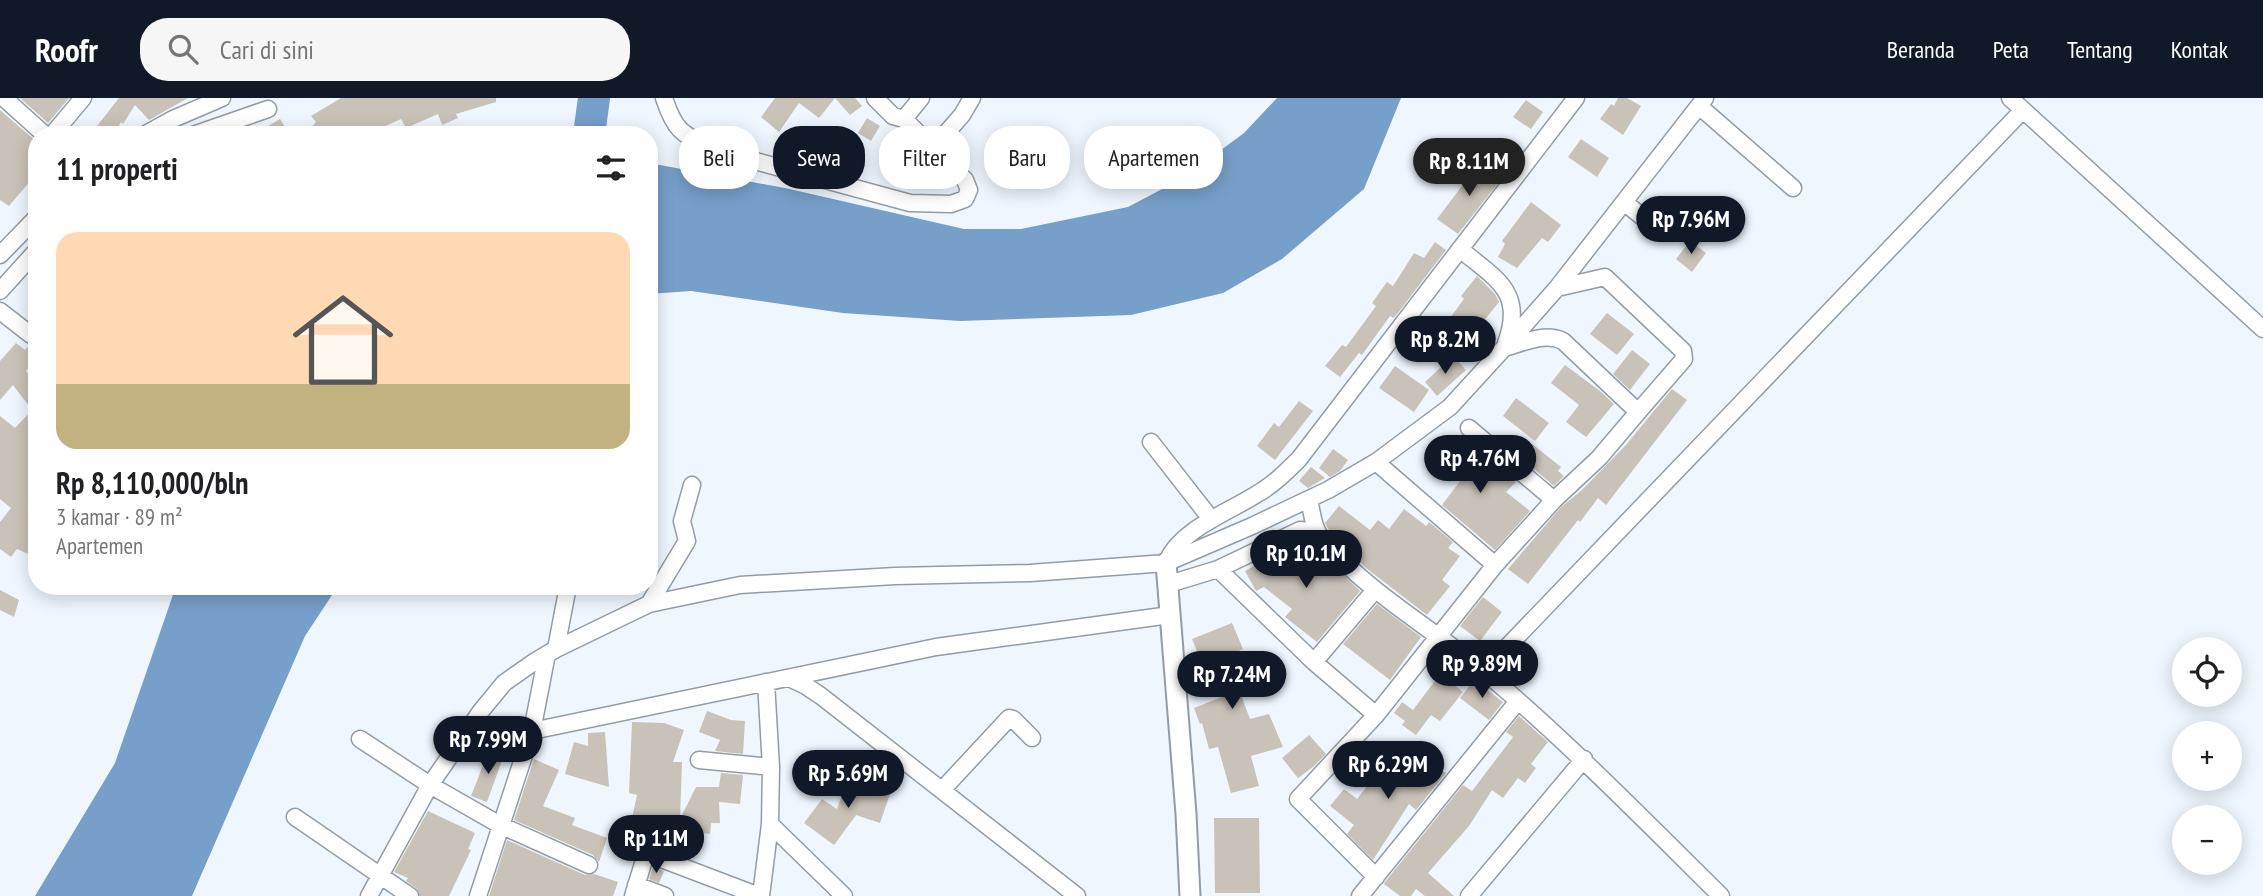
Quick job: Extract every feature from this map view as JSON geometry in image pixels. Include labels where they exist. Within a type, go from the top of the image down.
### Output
[{"type":"street","points":[[4,98],[35,126]]},
{"type":"street","points":[[60,126],[83,98]]},
{"type":"street","points":[[160,126],[222,98]]},
{"type":"street","points":[[664,98],[672,122],[685,136],[711,149],[910,203],[951,204],[965,199],[969,189]]},
{"type":"street","points":[[875,98],[893,116],[904,119],[912,126]]},
{"type":"street","points":[[904,119],[921,98]]},
{"type":"street","points":[[952,126],[972,98]]},
{"type":"street","points":[[1190,896],[1166,563],[1171,551],[1211,519],[1258,494],[1299,459],[1576,98]]},
{"type":"street","points":[[2010,98],[2263,328]]},
{"type":"street","points":[[369,896],[430,785],[481,711],[504,684],[551,651],[649,604],[740,584],[895,576],[1030,573],[1166,563],[1309,499],[1376,462],[1450,407],[1557,288],[1702,102],[1793,188]]},
{"type":"street","points":[[218,126],[268,108]]},
{"type":"street","points":[[1484,671],[2023,110]]},
{"type":"street","points":[[1624,202],[1661,232]]},
{"type":"street","points":[[0,255],[28,226]]},
{"type":"street","points":[[1461,250],[1503,284],[1510,296],[1512,326],[1504,348]]},
{"type":"street","points":[[0,291],[28,260]]},
{"type":"street","points":[[1376,877],[1298,799],[1376,715],[1495,565],[1554,500],[1582,476],[1685,359],[1683,351],[1605,276],[1557,288]]},
{"type":"street","points":[[0,311],[28,333]]},
{"type":"street","points":[[1504,348],[1545,337],[1555,337],[1563,341],[1638,412]]},
{"type":"street","points":[[1469,428],[1554,500]]},
{"type":"street","points":[[1151,442],[1211,519]]},
{"type":"street","points":[[1376,462],[1495,565]]},
{"type":"street","points":[[658,589],[687,541],[682,521],[692,485]]},
{"type":"street","points":[[1309,499],[1317,532],[1375,590],[1484,671],[1518,701],[1584,760],[1721,896]]},
{"type":"street","points":[[1168,584],[1218,569],[1300,530],[1317,532]]},
{"type":"street","points":[[1218,569],[1314,662],[1376,715]]},
{"type":"street","points":[[1314,662],[1375,590]]},
{"type":"street","points":[[478,896],[532,731],[566,595]]},
{"type":"street","points":[[649,604],[654,595]]},
{"type":"street","points":[[532,731],[936,647],[1170,615]]},
{"type":"street","points":[[789,678],[821,696],[1077,896]]},
{"type":"street","points":[[665,896],[635,891],[645,857],[651,855],[760,896],[770,824],[771,767],[766,682]]},
{"type":"street","points":[[1360,896],[1518,701]]},
{"type":"street","points":[[942,790],[1009,718],[1032,738]]},
{"type":"street","points":[[360,739],[430,785],[500,825],[589,865]]},
{"type":"street","points":[[699,760],[771,767]]},
{"type":"street","points":[[1469,896],[1584,760]]},
{"type":"street","points":[[295,817],[410,896]]},
{"type":"street","points":[[770,824],[844,896]]},
{"type":"water","points":[[1277,98],[1401,98],[1364,189],[1282,259],[1223,293],[1131,315],[960,321],[843,313],[691,291],[658,293],[658,165],[679,169],[679,189],[759,189],[759,183],[773,186],[773,189],[789,189],[964,229],[1021,229],[1128,207],[1162,189],[1223,189],[1223,148],[1244,133]]},
{"type":"water","points":[[173,595],[332,595],[305,636],[192,896],[35,896],[115,763]]},
{"type":"building","points":[[20,98],[69,98],[48,123]]},
{"type":"building","points":[[119,98],[188,98],[149,120],[135,105],[123,124],[121,122],[119,126],[97,126]]},
{"type":"building","points":[[341,98],[496,98],[496,102],[456,114],[458,118],[442,125],[438,114],[411,126],[405,126],[401,119],[385,126],[313,126],[316,122],[311,116]]},
{"type":"building","points":[[775,98],[835,98],[819,118],[799,103],[783,126],[773,127],[761,117]]},
{"type":"building","points":[[835,98],[855,98],[862,106],[850,115]]},
{"type":"building","points":[[1618,98],[1627,98],[1641,106],[1623,135],[1600,119],[1611,104],[1614,106]]},
{"type":"building","points":[[1526,100],[1543,112],[1531,129],[1513,117]]},
{"type":"building","points":[[0,110],[28,134],[28,184],[9,206],[0,200]]},
{"type":"building","points":[[867,118],[880,126],[871,141],[865,137],[865,126],[862,126]]},
{"type":"building","points":[[280,119],[284,126],[268,126]]},
{"type":"building","points":[[1581,139],[1609,158],[1597,177],[1568,157]]},
{"type":"building","points":[[1480,162],[1502,178],[1458,234],[1437,219]]},
{"type":"building","points":[[1531,202],[1561,225],[1548,242],[1542,238],[1517,268],[1498,257],[1505,244],[1502,241]]},
{"type":"building","points":[[1690,241],[1706,253],[1692,272],[1676,259]]},
{"type":"building","points":[[1435,242],[1446,250],[1394,318],[1390,316],[1362,355],[1359,353],[1340,377],[1325,366],[1342,345],[1346,347],[1376,306],[1372,303],[1387,282],[1393,286],[1414,253],[1424,258]]},
{"type":"building","points":[[1477,276],[1495,294],[1499,302],[1483,322],[1487,325],[1469,348],[1442,329],[1464,299],[1461,296]]},
{"type":"building","points":[[1607,313],[1634,334],[1617,355],[1590,334]]},
{"type":"building","points":[[16,343],[25,350],[28,346],[28,405],[13,385],[0,400],[0,361]]},
{"type":"building","points":[[1632,350],[1650,364],[1630,390],[1613,374]]},
{"type":"building","points":[[1453,356],[1466,370],[1437,396],[1425,382]]},
{"type":"building","points":[[1565,365],[1614,404],[1586,437],[1566,422],[1579,405],[1551,383]]},
{"type":"building","points":[[1395,366],[1429,390],[1414,412],[1379,388]]},
{"type":"building","points":[[1672,389],[1687,400],[1606,505],[1598,498],[1528,584],[1508,569],[1561,507],[1582,490],[1625,446]]},
{"type":"building","points":[[1516,398],[1549,423],[1535,441],[1503,416]]},
{"type":"building","points":[[1299,401],[1313,411],[1275,460],[1257,446],[1274,423],[1279,427]]},
{"type":"building","points":[[28,414],[28,554],[17,549],[11,557],[0,549],[0,522],[11,508],[0,499],[0,416],[15,428]]},
{"type":"building","points":[[1447,438],[1476,460],[1481,455],[1516,482],[1506,492],[1530,511],[1495,550],[1442,505],[1460,481],[1431,458]]},
{"type":"building","points":[[1532,444],[1561,467],[1558,471],[1564,476],[1554,486],[1521,458]]},
{"type":"building","points":[[1333,449],[1348,460],[1340,471],[1330,477],[1319,468]]},
{"type":"building","points":[[1311,467],[1325,478],[1308,488],[1299,481]]},
{"type":"building","points":[[1339,506],[1370,530],[1378,520],[1389,529],[1404,509],[1426,526],[1429,522],[1453,542],[1448,548],[1460,556],[1442,580],[1450,586],[1427,615],[1366,568],[1330,532],[1325,523]]},
{"type":"building","points":[[1284,549],[1298,574],[1317,549],[1360,591],[1317,642],[1285,617],[1292,609],[1264,587],[1256,591],[1245,571]]},
{"type":"building","points":[[0,590],[19,600],[14,617],[0,610]]},
{"type":"building","points":[[1483,597],[1502,612],[1480,641],[1460,626]]},
{"type":"building","points":[[1377,604],[1421,637],[1390,680],[1343,644]]},
{"type":"building","points":[[1232,623],[1243,649],[1236,652],[1249,685],[1239,690],[1250,719],[1269,714],[1283,747],[1251,756],[1259,786],[1231,793],[1218,747],[1209,749],[1202,723],[1200,724],[1194,708],[1222,697],[1208,663],[1203,666],[1192,639]]},
{"type":"building","points":[[1440,674],[1463,692],[1440,721],[1431,715],[1416,735],[1402,725],[1405,721],[1394,713],[1402,702],[1413,710]]},
{"type":"building","points":[[1474,680],[1503,702],[1489,720],[1460,698]]},
{"type":"building","points":[[707,711],[731,720],[745,721],[743,754],[715,751],[720,740],[699,732]]},
{"type":"building","points":[[1519,716],[1548,742],[1531,764],[1536,768],[1525,783],[1518,778],[1503,798],[1492,790],[1469,826],[1428,873],[1454,896],[1425,896],[1416,889],[1411,896],[1400,896],[1384,884],[1385,882],[1463,785],[1472,791],[1513,737],[1506,732]]},
{"type":"building","points":[[632,722],[664,723],[684,730],[673,762],[682,762],[680,819],[696,787],[719,787],[721,773],[743,775],[740,804],[719,802],[720,823],[711,823],[710,834],[679,830],[679,837],[658,831],[660,825],[632,818],[637,795],[629,793]]},
{"type":"building","points":[[486,723],[496,731],[485,744],[476,736]]},
{"type":"building","points":[[605,732],[609,787],[565,774],[574,742],[588,746],[588,733]]},
{"type":"building","points":[[1309,735],[1326,754],[1298,778],[1282,758]]},
{"type":"building","points":[[1417,746],[1442,765],[1439,769],[1446,773],[1416,810],[1409,804],[1373,860],[1347,834],[1354,825],[1330,806],[1344,789],[1357,799],[1372,780],[1384,789]]},
{"type":"building","points":[[489,750],[504,755],[487,802],[471,796]]},
{"type":"building","points":[[534,759],[559,770],[543,806],[575,818],[572,825],[607,838],[599,862],[593,855],[514,820]]},
{"type":"building","points":[[848,779],[890,794],[880,823],[856,815],[834,845],[804,823],[822,799],[837,809]]},
{"type":"building","points":[[428,811],[475,833],[468,849],[471,850],[449,896],[420,896],[416,888],[406,881],[408,878],[394,872]]},
{"type":"building","points":[[1214,818],[1259,818],[1260,893],[1215,893]]},
{"type":"building","points":[[507,840],[585,875],[594,874],[618,882],[613,896],[489,896]]},
{"type":"building","points":[[653,867],[664,871],[659,883],[649,879]]},
{"type":"waterway","points":[[590,126],[594,98]]}]
